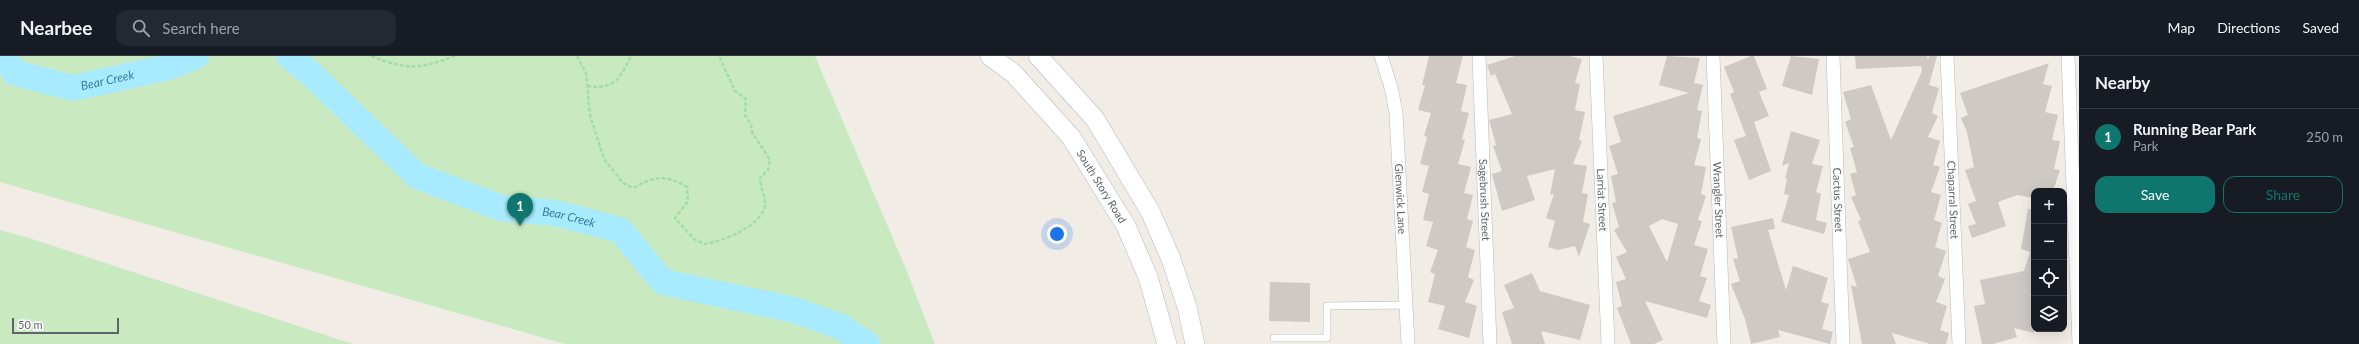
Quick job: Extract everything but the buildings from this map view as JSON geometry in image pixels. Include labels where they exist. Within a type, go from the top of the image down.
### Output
[{"type":"main road","name":"South Story Road","points":[[990,56],[1014,74],[1071,137],[1126,226],[1148,277],[1165,339]]},
{"type":"main road","points":[[1038,56],[1096,119],[1151,213],[1171,259],[1187,307],[1195,339]]},
{"type":"street","name":"Glenwick Lane","points":[[1381,56],[1391,87],[1396,113],[1408,344]]},
{"type":"street","name":"Sagebrush Street","points":[[1479,56],[1490,344]]},
{"type":"street","name":"Larriat Street","points":[[1596,56],[1608,344]]},
{"type":"street","name":"Wrangler Street","points":[[1713,56],[1724,344]]},
{"type":"street","name":"Cactus Street","points":[[1832,56],[1843,344]]},
{"type":"street","name":"Chaparral Street","points":[[1947,56],[1960,344]]},
{"type":"street","points":[[2068,56],[2079,344]]},
{"type":"lane","points":[[1274,338],[1327,338],[1327,306],[1406,305]]},
{"type":"path","points":[[371,56],[399,67],[420,67],[455,56]]},
{"type":"path","points":[[578,56],[586,73],[590,115],[597,141],[604,159],[623,183],[633,188],[646,180],[660,177],[674,180],[687,187],[688,201],[675,218],[694,239],[705,244],[730,238],[760,216],[765,206],[760,178],[768,170],[770,160],[752,132],[751,124],[745,115],[746,99],[735,91],[719,56]]},
{"type":"path","points":[[588,86],[606,87],[615,82],[630,56]]},
{"type":"green space","points":[[0,56],[815,56],[906,269],[935,344],[565,344],[0,182]]},
{"type":"green space","points":[[0,230],[29,238],[353,344],[0,344]]},
{"type":"waterway","name":"Bear Creek","points":[[3,56],[15,73],[73,88],[169,67],[196,56]]},
{"type":"waterway","name":"Bear Creek","points":[[289,56],[312,75],[417,176],[501,208],[555,213],[620,230],[663,282],[794,310],[839,326],[867,344]]},
{"type":"place","name":"Running Bear Park","points":[[520,226]]}]
